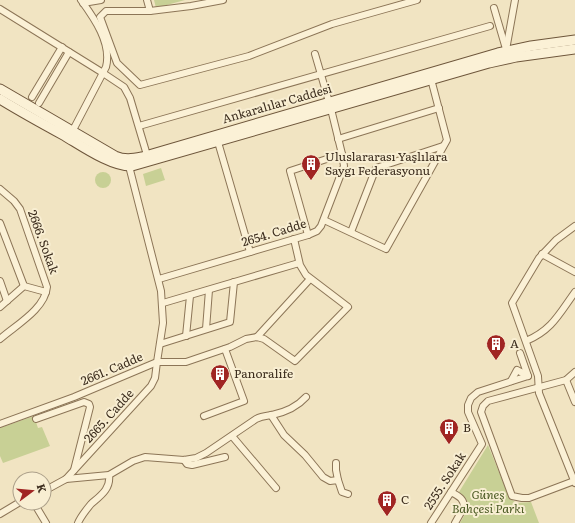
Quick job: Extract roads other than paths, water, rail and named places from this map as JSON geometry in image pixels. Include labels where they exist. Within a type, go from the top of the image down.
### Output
[{"type":"main road","name":"Ankaralılar Caddesi","points":[[128,162],[139,164],[218,142],[506,50],[575,40]]},
{"type":"main road","name":"Ankaralılar Caddesi","points":[[0,99],[116,163],[128,162],[148,155],[330,105],[504,59],[575,49]]},
{"type":"main road","points":[[0,89],[72,132],[128,162]]},
{"type":"street","points":[[82,2],[92,0]]},
{"type":"street","points":[[82,2],[101,0]]},
{"type":"street","points":[[147,0],[150,11]]},
{"type":"street","points":[[223,0],[150,11],[106,11],[100,16],[117,63],[140,85],[249,56],[332,24],[417,0]]},
{"type":"street","points":[[506,50],[515,0]]},
{"type":"street","points":[[72,132],[108,61],[105,44],[93,19],[82,2]]},
{"type":"street","points":[[494,8],[506,50]]},
{"type":"street","points":[[1,11],[122,85],[130,98],[148,155]]},
{"type":"street","points":[[139,126],[490,26]]},
{"type":"street","points":[[32,97],[62,47]]},
{"type":"street","points":[[39,103],[69,52]]},
{"type":"street","name":"2654. Cadde","points":[[159,279],[308,235],[320,228],[344,163],[330,105],[315,54]]},
{"type":"street","points":[[324,220],[386,249],[447,140],[431,79]]},
{"type":"street","points":[[338,139],[439,108]]},
{"type":"street","points":[[218,142],[250,252]]},
{"type":"street","points":[[351,232],[376,168],[443,146]]},
{"type":"street","points":[[308,235],[290,171],[342,154]]},
{"type":"street","name":"2661. Cadde","points":[[0,424],[74,397],[157,362],[163,323],[159,279],[128,162]]},
{"type":"street","name":"2666. Sokak","points":[[0,189],[14,201],[20,209],[47,287],[39,306],[0,339]]},
{"type":"street","points":[[0,223],[24,286]]},
{"type":"street","points":[[575,226],[556,240],[542,254],[512,303],[538,376],[539,387],[539,393],[575,482],[529,498],[512,496],[481,412],[483,406],[488,401],[539,387],[566,380],[575,372]]},
{"type":"street","points":[[157,362],[186,362],[226,349],[246,339],[257,337],[264,339],[295,361],[348,307],[304,273],[294,239]]},
{"type":"street","points":[[542,254],[575,272]]},
{"type":"street","points":[[162,303],[300,263]]},
{"type":"street","points":[[257,337],[310,279]]},
{"type":"street","points":[[0,281],[7,301]]},
{"type":"street","points":[[160,344],[230,322],[234,282]]},
{"type":"street","points":[[24,286],[46,292]]},
{"type":"street","points":[[0,307],[24,286]]},
{"type":"street","points":[[206,330],[209,290]]},
{"type":"street","points":[[526,341],[539,335],[547,329],[575,292]]},
{"type":"street","points":[[186,336],[190,296]]},
{"type":"street","points":[[204,416],[244,401],[226,349]]},
{"type":"street","name":"2555. Sokak","points":[[431,523],[482,444],[468,412],[468,405],[471,398],[478,392],[528,376],[520,353]]},
{"type":"street","name":"2665. Cadde","points":[[66,479],[151,386],[157,362]]},
{"type":"street","points":[[566,380],[575,402]]},
{"type":"street","points":[[52,487],[66,479],[109,475],[133,461],[145,457],[184,460],[204,455],[256,419],[292,409],[306,397]]},
{"type":"street","points":[[36,419],[84,402],[90,406],[73,472]]},
{"type":"street","points":[[270,415],[284,435],[305,455],[323,477],[330,480],[338,480]]},
{"type":"street","points":[[232,436],[276,488]]},
{"type":"street","points":[[184,460],[187,464],[192,466],[225,457]]},
{"type":"street","points":[[336,463],[338,480],[342,492],[344,494],[348,494]]},
{"type":"street","points":[[78,523],[87,509],[108,485],[109,475]]},
{"type":"street","points":[[451,492],[462,498],[464,505],[455,523]]},
{"type":"street","points":[[0,514],[12,507]]},
{"type":"street","points":[[39,511],[46,523]]},
{"type":"place","name":"Uluslararası Yaşlılara Saygı Federasyonu","points":[[311,181]]},
{"type":"place","name":"A","points":[[496,361]]},
{"type":"place","name":"Panoralife","points":[[220,391]]},
{"type":"place","name":"B","points":[[449,445]]},
{"type":"place","name":"C","points":[[387,517]]},
{"type":"park label","name":"Güneş Bahçesi Parkı","points":[[488,502]]}]
